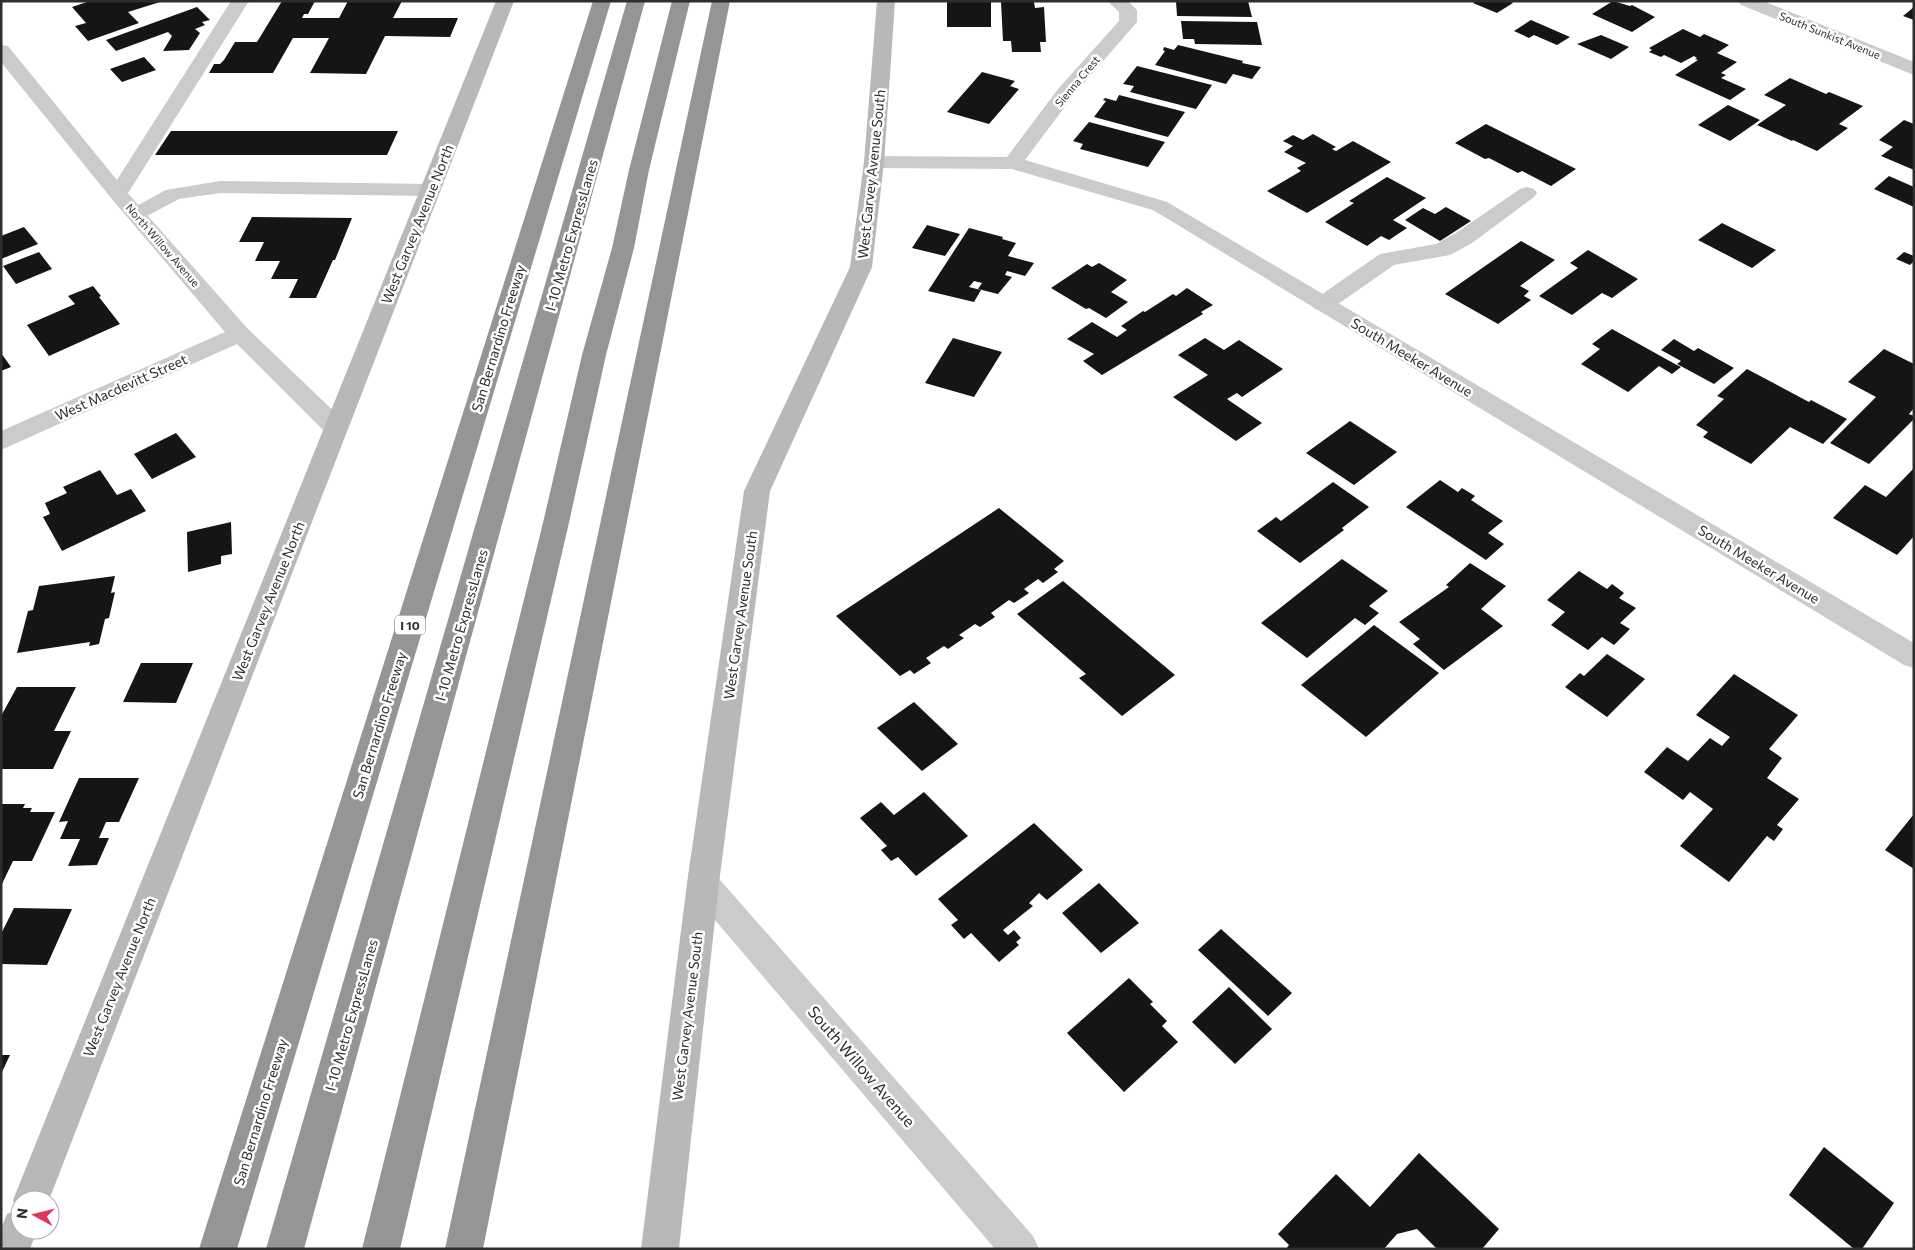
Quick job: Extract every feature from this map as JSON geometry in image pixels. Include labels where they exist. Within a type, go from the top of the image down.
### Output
[{"type":"highway","name":"San Bernardino Freeway","points":[[218,1249],[602,1]]},
{"type":"highway","name":"I-10 Metro ExpressLanes","points":[[286,1249],[636,1]]},
{"type":"highway","points":[[381,1249],[553,537],[594,355],[623,248],[663,69],[681,1]]},
{"type":"highway","points":[[464,1249],[721,1]]},
{"type":"street","points":[[118,194],[240,1]]},
{"type":"street","name":"West Garvey Avenue North","points":[[35,1190],[505,1]]},
{"type":"street","name":"West Garvey Avenue South","points":[[660,1249],[703,883],[757,491],[862,266],[874,162],[886,1]]},
{"type":"street","name":"Sienna Crest","points":[[1013,164],[1065,93],[1128,22],[1128,10],[1116,1]]},
{"type":"street","name":"South Sunkist Avenue","points":[[1747,1],[1914,70]]},
{"type":"street","name":"North Willow Avenue","points":[[1,50],[118,194],[240,334],[336,428]]},
{"type":"street","name":"South Meeker Avenue","points":[[874,162],[1013,164],[1160,206],[1914,657]]},
{"type":"street","points":[[136,214],[173,194],[220,187],[431,190]]},
{"type":"street","points":[[1323,304],[1388,259],[1442,250],[1464,238],[1527,193]]},
{"type":"street","name":"West Macdevitt Street","points":[[1,441],[240,334]]},
{"type":"street","name":"South Willow Avenue","points":[[703,883],[1020,1249]]},
{"type":"building","points":[[90,1],[160,2],[128,12],[139,23],[88,41],[75,26],[86,23],[72,7]]},
{"type":"building","points":[[282,1],[315,1],[308,14],[304,14],[302,18],[339,18],[348,1],[402,1],[393,18],[458,18],[450,37],[385,36],[366,74],[310,73],[329,38],[293,38],[273,73],[209,73],[214,64],[220,64],[224,60],[235,42],[257,42]]},
{"type":"building","points":[[947,1],[991,1],[991,27],[947,27]]},
{"type":"building","points":[[1176,1],[1248,1],[1252,17],[1177,16]]},
{"type":"building","points":[[1475,1],[1509,1],[1513,3],[1497,13],[1473,3]]},
{"type":"building","points":[[1613,1],[1632,5],[1655,17],[1632,32],[1592,14]]},
{"type":"building","points":[[1001,2],[1034,2],[1035,8],[1044,7],[1046,42],[1040,42],[1041,52],[1012,52],[1011,41],[1003,41]]},
{"type":"building","points":[[197,7],[210,20],[202,22],[205,25],[195,29],[200,33],[189,50],[163,51],[172,36],[168,32],[116,51],[106,40]]},
{"type":"building","points":[[1914,7],[1914,20],[1903,16]]},
{"type":"building","points":[[1531,20],[1570,37],[1557,45],[1534,35],[1529,38],[1514,31]]},
{"type":"building","points":[[1181,21],[1257,22],[1262,45],[1195,44],[1194,39],[1183,39]]},
{"type":"building","points":[[1683,29],[1700,37],[1704,34],[1729,45],[1717,53],[1737,62],[1721,73],[1726,75],[1721,78],[1746,89],[1730,100],[1675,75],[1698,60],[1694,56],[1681,63],[1664,55],[1661,57],[1649,52],[1652,50],[1649,48]]},
{"type":"building","points":[[1601,35],[1629,47],[1611,59],[1577,44]]},
{"type":"building","points":[[1178,45],[1261,67],[1252,79],[1233,74],[1226,84],[1155,65],[1165,51],[1163,50],[1164,47],[1174,50]]},
{"type":"building","points":[[144,57],[156,70],[122,82],[110,69]]},
{"type":"building","points":[[1137,66],[1212,85],[1196,109],[1130,92],[1134,86],[1123,84]]},
{"type":"building","points":[[982,72],[1015,81],[1010,86],[1019,89],[989,124],[947,112]]},
{"type":"building","points":[[1790,78],[1826,94],[1829,92],[1863,106],[1839,124],[1848,128],[1817,151],[1757,125],[1786,105],[1764,95]]},
{"type":"building","points":[[1119,95],[1185,112],[1168,137],[1094,117],[1106,101],[1103,100],[1105,98],[1116,101]]},
{"type":"building","points":[[1728,105],[1760,120],[1730,141],[1698,125]]},
{"type":"building","points":[[1904,120],[1914,124],[1914,170],[1881,156],[1893,147],[1879,140]]},
{"type":"building","points":[[1089,122],[1165,142],[1148,167],[1080,149],[1083,144],[1073,141]]},
{"type":"building","points":[[1486,124],[1576,169],[1551,186],[1522,171],[1518,173],[1489,158],[1485,159],[1455,143]]},
{"type":"building","points":[[171,131],[398,131],[387,155],[155,155]]},
{"type":"building","points":[[1313,134],[1336,147],[1332,149],[1336,151],[1353,141],[1391,162],[1307,213],[1267,191],[1301,171],[1297,168],[1306,163],[1284,152],[1293,146],[1283,141],[1293,135],[1303,140]]},
{"type":"building","points":[[1889,176],[1914,187],[1914,207],[1874,189]]},
{"type":"building","points":[[1387,177],[1426,198],[1393,220],[1407,228],[1389,240],[1381,236],[1367,246],[1325,222],[1354,203],[1349,201]]},
{"type":"building","points":[[1446,207],[1471,221],[1440,241],[1405,220],[1423,208],[1435,214]]},
{"type":"building","points":[[252,217],[352,218],[335,260],[333,260],[316,298],[289,298],[298,279],[271,279],[280,261],[255,261],[264,242],[239,242]]},
{"type":"building","points":[[1722,223],[1776,250],[1752,268],[1698,240]]},
{"type":"building","points":[[927,225],[960,234],[945,256],[912,248]]},
{"type":"building","points":[[24,227],[38,244],[1,259],[1,236]]},
{"type":"building","points":[[969,228],[1003,237],[1002,239],[1016,243],[1008,256],[1034,263],[1025,276],[1007,271],[1005,275],[1012,277],[998,294],[978,289],[982,283],[974,281],[969,287],[981,290],[974,302],[928,291]]},
{"type":"building","points":[[1521,241],[1555,260],[1520,286],[1529,291],[1524,296],[1531,300],[1498,324],[1445,294]]},
{"type":"building","points":[[1588,250],[1638,279],[1612,298],[1602,293],[1572,315],[1539,296],[1578,268],[1570,263]]},
{"type":"building","points":[[39,252],[52,269],[16,284],[3,266]]},
{"type":"building","points":[[1904,252],[1914,256],[1914,261],[1910,265],[1896,259]]},
{"type":"building","points":[[1099,263],[1127,280],[1111,292],[1128,302],[1106,318],[1089,308],[1086,309],[1051,288],[1087,264],[1092,267]]},
{"type":"building","points":[[93,286],[120,324],[49,356],[27,325],[75,304],[68,296]]},
{"type":"building","points":[[1187,288],[1213,305],[1201,312],[1203,314],[1102,375],[1083,361],[1094,354],[1067,339],[1092,322],[1117,337],[1127,330],[1121,326],[1143,311],[1145,312],[1173,294],[1176,296]]},
{"type":"building","points":[[1612,329],[1681,367],[1672,374],[1659,366],[1628,392],[1581,364],[1600,349],[1592,344]]},
{"type":"building","points":[[953,338],[1002,352],[974,397],[925,383]]},
{"type":"building","points":[[1205,338],[1224,350],[1239,340],[1283,369],[1242,397],[1237,393],[1227,399],[1262,423],[1236,441],[1173,397],[1208,375],[1178,355]]},
{"type":"building","points":[[1674,339],[1694,351],[1698,348],[1734,368],[1714,384],[1677,364],[1681,361],[1661,350]]},
{"type":"building","points":[[1884,349],[1914,364],[1914,408],[1909,414],[1914,416],[1914,419],[1869,464],[1830,443],[1876,397],[1848,382]]},
{"type":"building","points":[[1,353],[11,367],[1,371]]},
{"type":"building","points":[[1747,369],[1809,402],[1811,400],[1847,419],[1823,444],[1790,427],[1751,464],[1703,437],[1708,432],[1696,425],[1724,399],[1717,396]]},
{"type":"building","points":[[1350,421],[1397,452],[1354,485],[1306,453]]},
{"type":"building","points":[[176,433],[196,457],[152,479],[134,454]]},
{"type":"building","points":[[1914,468],[1914,536],[1897,555],[1833,518],[1865,485],[1886,497]]},
{"type":"building","points":[[100,470],[117,495],[131,489],[146,511],[62,551],[43,517],[50,514],[45,503],[67,493],[63,487]]},
{"type":"building","points":[[1440,480],[1458,492],[1462,488],[1475,496],[1471,500],[1503,521],[1488,533],[1504,544],[1486,560],[1406,507]]},
{"type":"building","points":[[1333,482],[1369,507],[1342,528],[1344,530],[1300,563],[1257,531],[1276,517],[1281,521]]},
{"type":"building","points":[[999,508],[1064,561],[1054,569],[1058,572],[1043,583],[1038,579],[1024,589],[1029,593],[1014,603],[1009,600],[991,613],[995,617],[980,627],[975,624],[959,635],[964,638],[948,649],[944,646],[926,658],[931,663],[914,674],[910,670],[900,676],[836,616]]},
{"type":"building","points":[[231,522],[232,554],[221,556],[221,564],[188,572],[187,532]]},
{"type":"building","points":[[1342,559],[1388,591],[1369,606],[1379,613],[1365,625],[1355,618],[1307,658],[1261,623]]},
{"type":"building","points":[[1470,563],[1506,586],[1481,609],[1503,626],[1444,670],[1413,644],[1420,639],[1399,622],[1449,587],[1446,585]]},
{"type":"building","points":[[1579,571],[1607,589],[1612,584],[1624,593],[1619,598],[1636,608],[1620,623],[1630,629],[1614,645],[1602,637],[1588,650],[1551,625],[1565,612],[1547,600]]},
{"type":"building","points":[[115,576],[111,593],[115,592],[109,618],[105,619],[99,644],[89,646],[90,642],[17,653],[28,611],[33,610],[39,586]]},
{"type":"building","points":[[1063,581],[1175,675],[1122,716],[1079,678],[1086,674],[1017,614]]},
{"type":"building","points":[[1374,625],[1439,673],[1366,737],[1301,685]]},
{"type":"building","points":[[1607,654],[1645,679],[1607,717],[1565,687],[1580,673],[1584,676]]},
{"type":"building","points":[[141,663],[193,663],[176,703],[123,702]]},
{"type":"building","points":[[1734,674],[1798,715],[1769,749],[1782,758],[1767,778],[1799,799],[1777,825],[1783,829],[1774,841],[1767,836],[1729,882],[1680,846],[1713,809],[1690,792],[1683,800],[1644,772],[1667,747],[1688,761],[1710,738],[1722,746],[1730,737],[1696,715]]},
{"type":"building","points":[[17,687],[76,687],[54,731],[71,731],[53,769],[1,769],[1,716]]},
{"type":"building","points":[[914,702],[958,744],[922,771],[877,728]]},
{"type":"building","points":[[79,778],[139,778],[119,822],[106,822],[99,838],[109,838],[97,865],[68,866],[80,839],[60,839],[68,821],[59,822]]},
{"type":"building","points":[[924,792],[968,836],[916,876],[898,857],[891,861],[881,850],[887,846],[860,818],[881,802],[894,815]]},
{"type":"building","points":[[1,804],[25,804],[23,808],[32,808],[30,812],[55,812],[32,861],[13,861],[1,886]]},
{"type":"building","points":[[1914,814],[1914,869],[1885,850]]},
{"type":"building","points":[[1034,823],[1083,870],[1047,900],[1039,893],[1029,903],[1033,906],[1003,930],[1008,935],[1014,930],[1021,938],[1016,942],[1019,945],[999,962],[971,933],[964,939],[951,925],[958,920],[938,899]]},
{"type":"building","points":[[1099,883],[1139,923],[1101,953],[1062,913]]},
{"type":"building","points":[[14,908],[72,909],[47,965],[1,964],[1,934]]},
{"type":"building","points":[[1221,929],[1292,993],[1268,1016],[1198,950]]},
{"type":"building","points":[[1129,978],[1153,1002],[1150,1004],[1167,1021],[1162,1026],[1178,1042],[1124,1092],[1067,1033]]},
{"type":"building","points":[[1229,987],[1272,1029],[1235,1064],[1192,1022]]},
{"type":"building","points":[[1,1055],[10,1055],[1,1074]]},
{"type":"building","points":[[1824,1147],[1894,1203],[1862,1249],[1854,1249],[1789,1195]]},
{"type":"building","points":[[1419,1153],[1499,1229],[1482,1249],[1437,1249],[1417,1229],[1397,1234],[1384,1249],[1286,1249],[1289,1245],[1278,1234],[1336,1174],[1370,1207]]}]
